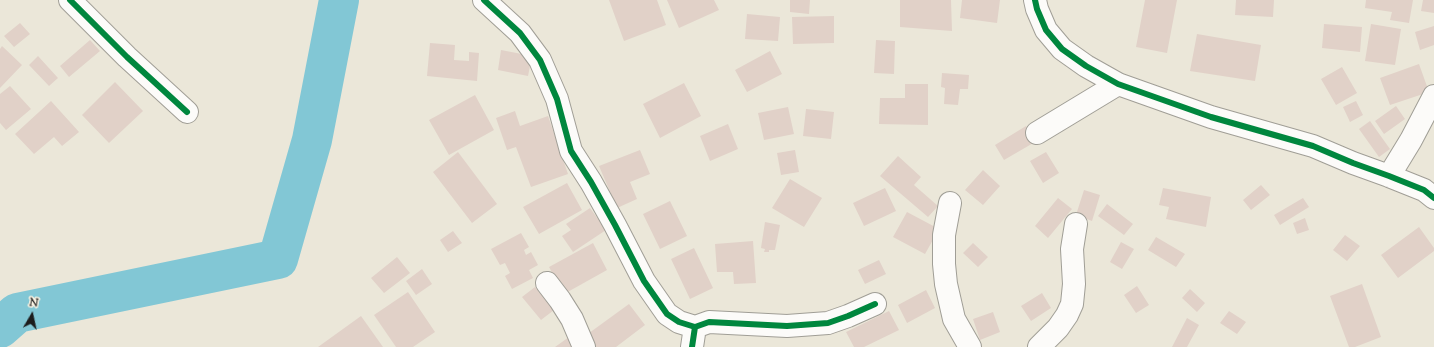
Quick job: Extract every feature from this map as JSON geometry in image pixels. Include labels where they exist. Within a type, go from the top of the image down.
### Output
[{"type":"street","points":[[70,0],[133,63],[187,112]]},
{"type":"street","points":[[484,0],[520,33],[540,60],[557,99],[570,151],[591,182],[644,281],[667,314],[679,322],[694,337],[708,322],[765,325],[807,325],[828,322],[848,316],[875,304]]},
{"type":"street","points":[[1035,0],[1037,9],[1046,30],[1062,49],[1086,66],[1118,84],[1211,118],[1313,146],[1424,190],[1434,198]]},
{"type":"street","points":[[1037,132],[1118,84]]},
{"type":"street","points":[[1389,176],[1412,140],[1434,96]]},
{"type":"street","points":[[950,203],[944,234],[946,284],[954,319],[970,347]]},
{"type":"street","points":[[1039,347],[1058,328],[1067,316],[1072,304],[1074,284],[1072,249],[1076,224]]},
{"type":"street","points":[[547,282],[572,319],[584,347]]},
{"type":"building","points":[[609,0],[657,0],[666,25],[624,41]]},
{"type":"building","points":[[667,0],[714,0],[719,10],[679,28]]},
{"type":"building","points":[[790,0],[810,0],[809,14],[790,12]]},
{"type":"building","points":[[900,0],[951,0],[952,31],[900,27]]},
{"type":"building","points":[[962,0],[1000,0],[997,23],[960,18]]},
{"type":"building","points":[[1145,0],[1177,0],[1167,53],[1136,47]]},
{"type":"building","points":[[1236,0],[1274,0],[1273,17],[1235,15]]},
{"type":"building","points":[[1366,0],[1413,0],[1409,23],[1390,20],[1392,12],[1365,8]]},
{"type":"building","points":[[1423,0],[1434,0],[1434,13],[1421,11]]},
{"type":"building","points":[[747,14],[780,17],[778,41],[745,39]]},
{"type":"building","points":[[834,16],[834,43],[793,44],[792,17]]},
{"type":"building","points":[[20,23],[30,34],[14,47],[4,36]]},
{"type":"building","points":[[1324,24],[1362,27],[1360,52],[1322,48]]},
{"type":"building","points":[[1371,24],[1401,29],[1395,65],[1365,61]]},
{"type":"building","points":[[1434,26],[1434,45],[1420,50],[1415,32]]},
{"type":"building","points":[[1197,34],[1261,45],[1255,81],[1190,71]]},
{"type":"building","points":[[90,40],[100,51],[69,77],[60,66]]},
{"type":"building","points":[[876,40],[895,41],[894,74],[874,73]]},
{"type":"building","points":[[430,43],[455,45],[454,60],[469,61],[469,52],[479,53],[477,81],[427,76]]},
{"type":"building","points":[[2,46],[22,65],[0,88],[0,49]]},
{"type":"building","points":[[501,50],[532,56],[528,76],[498,70]]},
{"type":"building","points":[[770,51],[782,74],[747,92],[735,70]]},
{"type":"building","points":[[38,56],[58,78],[49,86],[29,65]]},
{"type":"building","points":[[1419,64],[1429,92],[1390,105],[1380,78]]},
{"type":"building","points":[[1342,67],[1357,93],[1336,105],[1321,79]]},
{"type":"building","points":[[942,73],[969,75],[968,89],[960,89],[958,105],[944,104],[945,88],[941,87]]},
{"type":"building","points":[[115,82],[143,111],[109,143],[82,115]]},
{"type":"building","points":[[684,83],[701,116],[660,138],[643,104]]},
{"type":"building","points":[[905,84],[928,84],[928,125],[879,124],[880,98],[905,98]]},
{"type":"building","points":[[10,86],[31,109],[6,130],[0,123],[0,94]]},
{"type":"building","points":[[475,95],[494,130],[449,155],[429,120]]},
{"type":"building","points":[[51,101],[79,132],[62,146],[54,137],[34,154],[15,134]]},
{"type":"building","points":[[1356,101],[1363,115],[1350,122],[1343,107]]},
{"type":"building","points":[[1396,106],[1405,119],[1384,134],[1375,121]]},
{"type":"building","points":[[788,107],[794,134],[764,140],[758,113]]},
{"type":"building","points":[[806,109],[834,112],[831,139],[803,136]]},
{"type":"building","points":[[515,111],[520,126],[548,116],[568,174],[531,187],[516,147],[507,150],[496,118]]},
{"type":"building","points":[[1370,121],[1390,149],[1379,157],[1359,129]]},
{"type":"building","points":[[728,124],[738,149],[710,161],[700,136]]},
{"type":"building","points":[[1026,126],[1035,142],[1004,160],[995,145]]},
{"type":"building","points":[[640,150],[650,174],[630,182],[637,199],[617,208],[599,166]]},
{"type":"building","points":[[795,150],[799,172],[781,175],[777,153]]},
{"type":"building","points":[[458,152],[497,204],[472,223],[433,172]]},
{"type":"building","points":[[1046,152],[1059,173],[1043,183],[1030,161]]},
{"type":"building","points":[[898,156],[921,177],[914,185],[938,206],[928,217],[880,176]]},
{"type":"building","points":[[983,170],[1000,186],[983,205],[965,190]]},
{"type":"building","points":[[790,179],[822,198],[804,227],[772,208]]},
{"type":"building","points":[[567,183],[582,210],[539,234],[523,207]]},
{"type":"building","points":[[1261,185],[1270,195],[1251,210],[1243,200]]},
{"type":"building","points":[[885,188],[896,211],[864,226],[853,203]]},
{"type":"building","points":[[1163,188],[1211,197],[1206,227],[1166,219],[1169,207],[1159,205]]},
{"type":"building","points":[[1084,190],[1100,195],[1092,221],[1076,215]]},
{"type":"building","points":[[1058,198],[1072,209],[1048,238],[1035,226]]},
{"type":"building","points":[[1303,198],[1309,207],[1280,225],[1274,215]]},
{"type":"building","points":[[670,201],[687,236],[660,249],[643,214]]},
{"type":"building","points":[[1107,204],[1133,224],[1124,235],[1098,216]]},
{"type":"building","points":[[590,208],[606,230],[573,252],[562,236],[571,230],[566,224]]},
{"type":"building","points":[[907,212],[939,229],[925,254],[893,237]]},
{"type":"building","points":[[1305,218],[1309,230],[1297,234],[1293,223]]},
{"type":"building","points":[[765,222],[780,225],[775,250],[769,250],[769,252],[764,252],[765,249],[761,248]]},
{"type":"building","points":[[1419,227],[1434,248],[1434,251],[1398,278],[1381,255]]},
{"type":"building","points":[[453,231],[462,243],[448,252],[440,240]]},
{"type":"building","points":[[521,233],[529,247],[524,250],[526,255],[531,252],[538,265],[529,270],[533,278],[512,289],[505,276],[510,273],[505,263],[500,265],[491,249]]},
{"type":"building","points":[[1345,235],[1360,246],[1347,261],[1333,250]]},
{"type":"building","points":[[1156,237],[1185,254],[1176,267],[1148,250]]},
{"type":"building","points":[[753,241],[756,283],[734,284],[733,272],[717,272],[715,244]]},
{"type":"building","points":[[1121,242],[1134,249],[1122,269],[1110,262]]},
{"type":"building","points":[[593,243],[607,270],[564,294],[549,267]]},
{"type":"building","points":[[973,243],[988,257],[978,267],[963,253]]},
{"type":"building","points":[[694,248],[713,288],[690,299],[671,259]]},
{"type":"building","points":[[397,257],[410,273],[384,293],[371,278]]},
{"type":"building","points":[[879,260],[886,274],[865,284],[858,270]]},
{"type":"building","points":[[422,269],[432,284],[416,295],[406,281]]},
{"type":"building","points":[[1362,284],[1381,337],[1355,347],[1349,347],[1330,296]]},
{"type":"building","points":[[1137,286],[1149,305],[1136,313],[1124,295]]},
{"type":"building","points":[[535,287],[554,310],[541,320],[522,297]]},
{"type":"building","points":[[1190,289],[1205,303],[1197,312],[1182,298]]},
{"type":"building","points":[[926,290],[935,308],[907,323],[898,305]]},
{"type":"building","points":[[408,292],[435,332],[413,347],[396,347],[374,315]]},
{"type":"building","points":[[1042,293],[1051,308],[1031,321],[1021,306]]},
{"type":"building","points":[[629,304],[645,325],[616,347],[594,347],[585,336]]},
{"type":"building","points":[[889,311],[899,330],[864,347],[854,347],[846,332]]},
{"type":"building","points":[[1229,311],[1246,322],[1237,334],[1220,323]]},
{"type":"building","points":[[993,312],[1000,332],[980,340],[973,319]]},
{"type":"building","points":[[361,316],[383,347],[318,347]]},
{"type":"building","points":[[1187,318],[1199,325],[1187,347],[1172,347]]},
{"type":"building","points":[[569,337],[577,347],[555,347]]},
{"type":"waterway","points":[[0,328],[17,313],[278,259],[312,140],[339,0]]},
{"type":"cycle path","points":[[70,0],[127,57],[187,112]]},
{"type":"cycle path","points":[[484,0],[520,33],[540,60],[557,99],[571,151],[591,182],[644,281],[667,314],[679,322],[695,327],[692,347]]},
{"type":"cycle path","points":[[1035,0],[1037,9],[1046,30],[1062,49],[1086,66],[1118,84],[1211,117],[1313,146],[1424,190],[1434,198]]},
{"type":"cycle path","points":[[695,327],[709,322],[787,326],[828,323],[875,304]]}]
